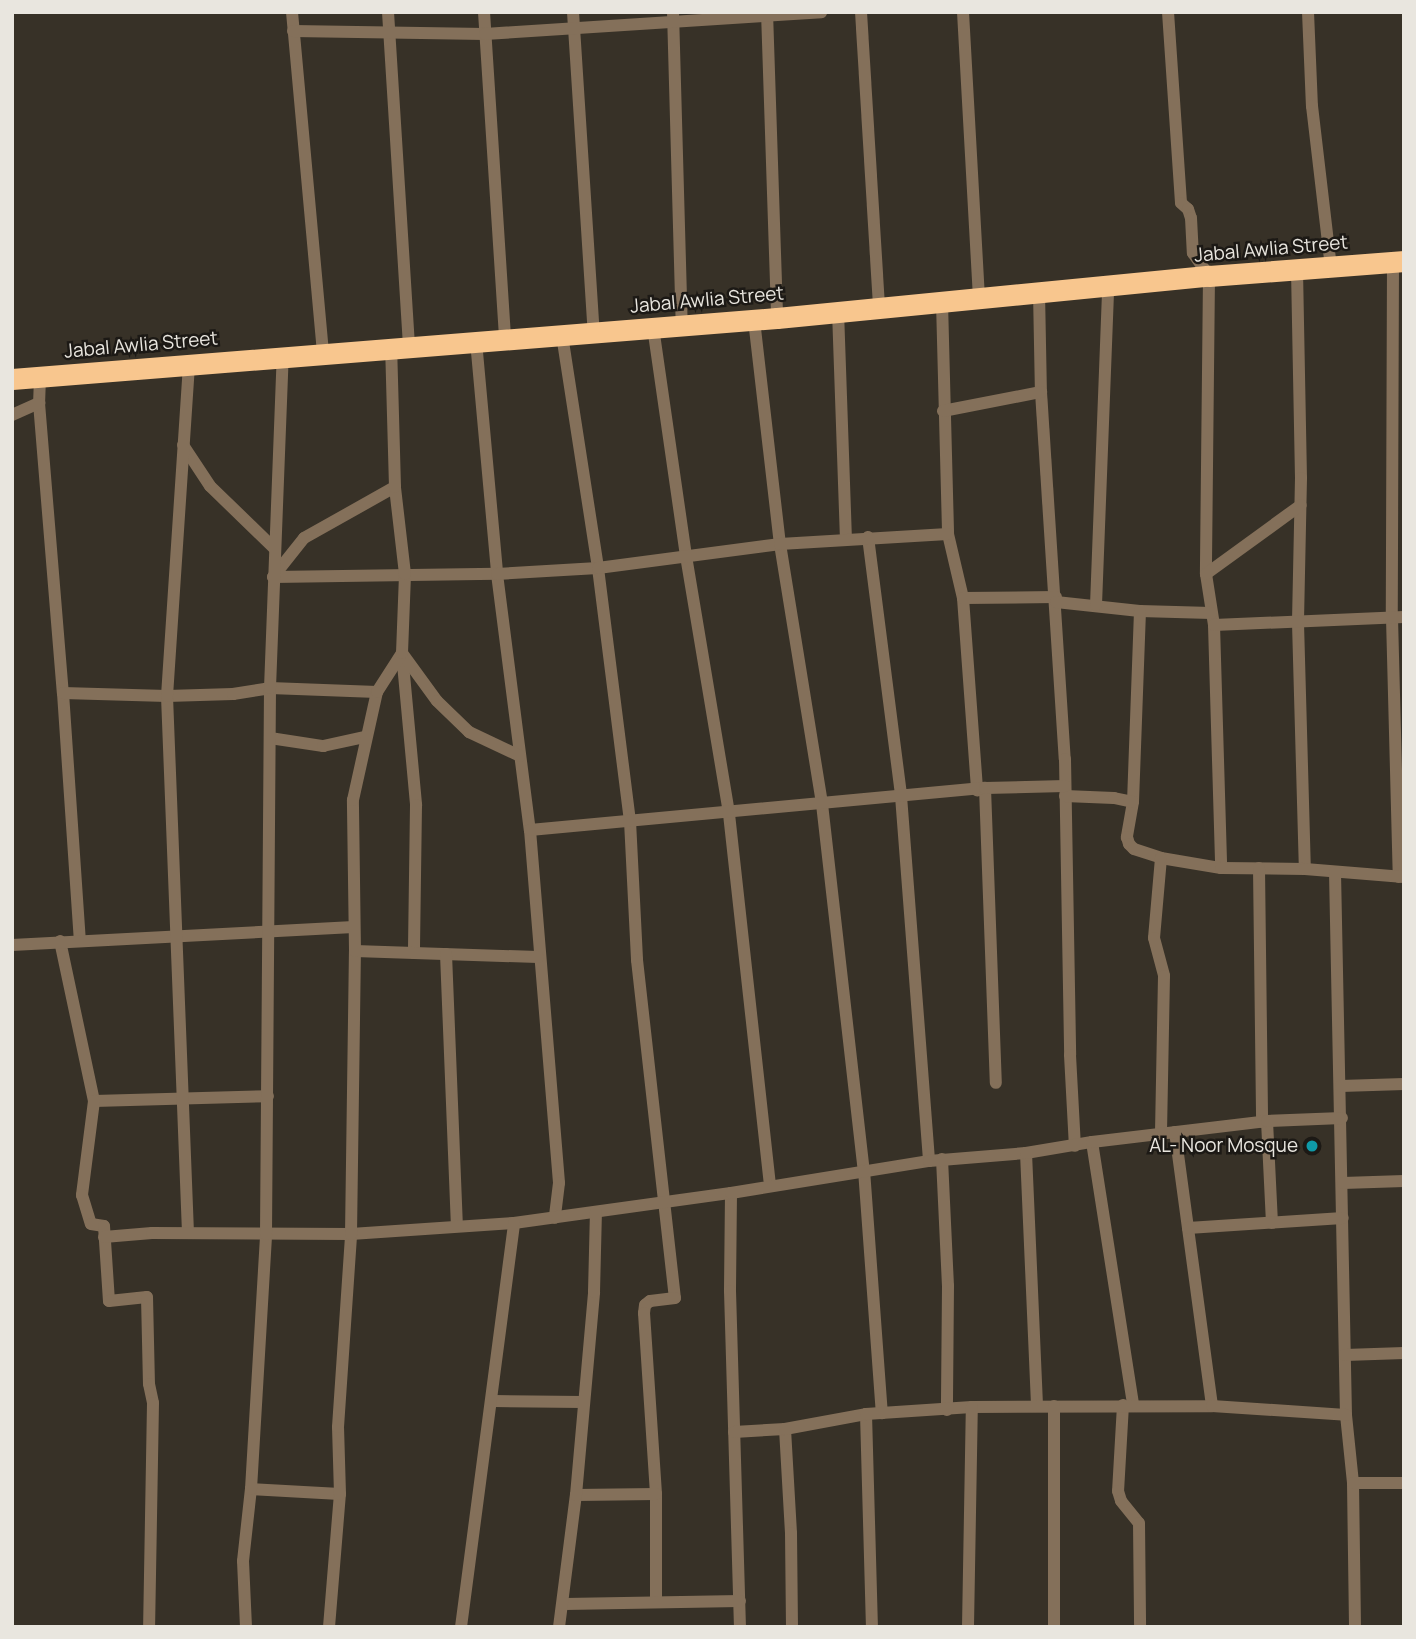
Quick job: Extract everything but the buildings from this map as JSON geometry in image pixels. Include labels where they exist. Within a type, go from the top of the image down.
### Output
[{"type":"highway","name":"Jabal Awlia Street","points":[[12,379],[754,320],[1209,276],[1398,261]]},
{"type":"street","points":[[292,12],[323,353]]},
{"type":"street","points":[[388,12],[400,347],[395,487],[405,573],[402,653],[416,805],[414,953]]},
{"type":"street","points":[[484,12],[505,339]]},
{"type":"street","points":[[573,12],[594,333]]},
{"type":"street","points":[[293,31],[485,34],[573,30],[673,17],[821,12]]},
{"type":"street","points":[[861,12],[879,308]]},
{"type":"street","points":[[963,12],[979,299]]},
{"type":"street","points":[[1168,12],[1181,204],[1188,209],[1191,218],[1194,253],[1209,276],[1206,574],[1212,619],[1221,869]]},
{"type":"street","points":[[1308,12],[1312,106],[1331,267]]},
{"type":"street","points":[[767,13],[777,318]]},
{"type":"street","points":[[673,17],[682,326]]},
{"type":"street","points":[[1140,611],[1133,802],[1126,837],[1129,844],[1134,849],[1161,858],[1221,869],[1305,869],[1401,877],[1398,261]]},
{"type":"street","points":[[1297,270],[1301,505],[1298,623],[1305,869]]},
{"type":"street","points":[[1096,606],[1108,286]]},
{"type":"street","points":[[1039,292],[1041,392],[1056,600],[1065,791],[1070,1055],[1075,1146]]},
{"type":"street","points":[[942,302],[948,534],[963,598],[981,789],[996,1083]]},
{"type":"street","points":[[838,311],[846,539]]},
{"type":"street","points":[[754,320],[780,544],[822,804],[864,1170],[881,1413]]},
{"type":"street","points":[[653,327],[686,556],[729,814],[770,1185]]},
{"type":"street","points":[[562,335],[598,568],[630,821],[637,961],[676,1298],[650,1301],[645,1305],[644,1313],[656,1494],[656,1602]]},
{"type":"street","points":[[477,341],[497,574],[530,830],[538,957],[559,1183],[555,1218]]},
{"type":"street","points":[[246,1627],[243,1561],[251,1489],[266,1234],[270,688],[283,356]]},
{"type":"street","points":[[188,1233],[167,695],[189,363]]},
{"type":"street","points":[[40,377],[39,403],[64,693],[79,940]]},
{"type":"street","points":[[943,411],[1041,392]]},
{"type":"street","points":[[12,415],[39,403]]},
{"type":"street","points":[[183,445],[210,486],[274,548]]},
{"type":"street","points":[[273,577],[304,538],[395,487]]},
{"type":"street","points":[[1206,574],[1301,505]]},
{"type":"street","points":[[273,577],[405,573],[497,574],[598,568],[780,544],[948,534]]},
{"type":"street","points":[[869,537],[901,796],[929,1161]]},
{"type":"street","points":[[963,598],[1056,600],[1212,619],[1298,623],[1398,618]]},
{"type":"street","points":[[402,653],[437,702],[469,732],[520,756]]},
{"type":"street","points":[[329,1627],[340,1494],[338,1427],[351,1234],[355,951],[353,800],[377,692],[402,653]]},
{"type":"street","points":[[64,693],[233,694],[270,688],[377,692]]},
{"type":"street","points":[[270,738],[323,746],[365,737]]},
{"type":"street","points":[[530,830],[981,789],[1065,791],[1133,802]]},
{"type":"street","points":[[1161,858],[1154,938],[1164,976],[1168,1133],[1188,1228],[1212,1406]]},
{"type":"street","points":[[1259,868],[1264,1122],[1272,1223]]},
{"type":"street","points":[[1335,872],[1346,1415],[1353,1483],[1355,1627]]},
{"type":"street","points":[[12,945],[354,927]]},
{"type":"street","points":[[60,942],[94,1101],[82,1195],[91,1224],[104,1226],[109,1301],[147,1297],[149,1384],[153,1404],[149,1627]]},
{"type":"street","points":[[355,951],[538,957]]},
{"type":"street","points":[[446,954],[457,1226]]},
{"type":"street","points":[[1341,1086],[1404,1084]]},
{"type":"street","points":[[94,1101],[183,1096],[268,1096]]},
{"type":"street","points":[[104,1237],[188,1233],[351,1234],[514,1223],[665,1203],[943,1159],[1026,1153],[1092,1142],[1264,1122],[1342,1118]]},
{"type":"street","points":[[1092,1142],[1128,1405],[1118,1491],[1121,1501],[1139,1523],[1140,1627]]},
{"type":"street","points":[[1026,1153],[1037,1406]]},
{"type":"street","points":[[943,1159],[947,1410]]},
{"type":"street","points":[[1343,1183],[1404,1181]]},
{"type":"street","points":[[731,1193],[730,1291],[740,1627]]},
{"type":"street","points":[[559,1627],[565,1604],[576,1495],[594,1292],[596,1212]]},
{"type":"street","points":[[1188,1228],[1343,1218]]},
{"type":"street","points":[[461,1627],[493,1401],[514,1223]]},
{"type":"street","points":[[1345,1355],[1404,1353]]},
{"type":"street","points":[[493,1401],[583,1402]]},
{"type":"street","points":[[1054,1406],[1054,1627]]},
{"type":"street","points":[[734,1432],[785,1429],[866,1414],[972,1407],[1212,1406],[1346,1415]]},
{"type":"street","points":[[968,1627],[972,1407]]},
{"type":"street","points":[[866,1414],[872,1627]]},
{"type":"street","points":[[785,1429],[791,1533],[792,1627]]},
{"type":"street","points":[[1353,1483],[1404,1483]]},
{"type":"street","points":[[251,1489],[340,1494]]},
{"type":"street","points":[[576,1495],[656,1494]]},
{"type":"street","points":[[565,1604],[740,1601]]},
{"type":"place","name":"AL- Noor Mosque","points":[[1312,1146]]}]
